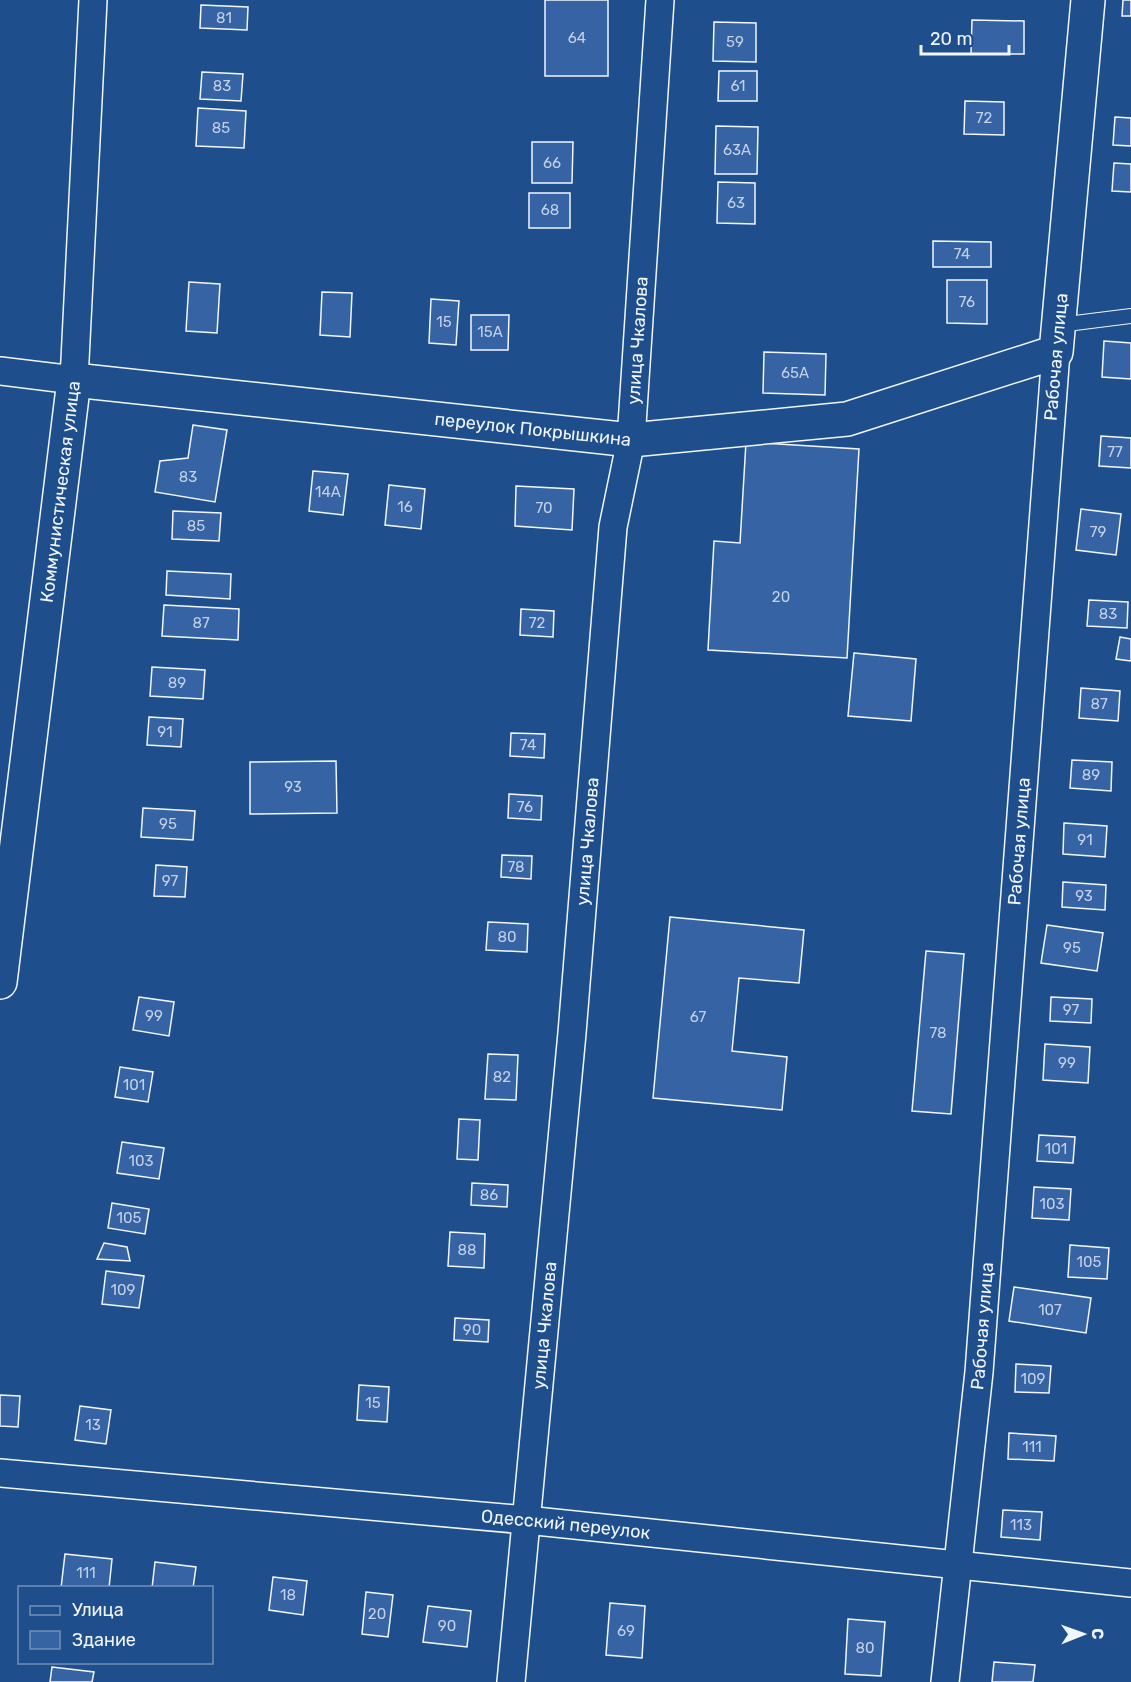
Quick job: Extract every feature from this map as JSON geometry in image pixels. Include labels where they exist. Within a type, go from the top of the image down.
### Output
[{"type":"street","name":"Коммунистическая улица","points":[[0,982],[74,380],[93,0]]},
{"type":"street","name":"улица Чкалова","points":[[511,1682],[572,1033],[613,527],[631,440],[660,0]]},
{"type":"street","name":"Рабочая улица","points":[[945,1682],[980,1372],[1058,339],[1088,0]]},
{"type":"street","name":"переулок Покрышкина","points":[[0,371],[631,440],[847,419],[1058,339]]},
{"type":"street","name":"Одесский переулок","points":[[0,1473],[526,1520],[1131,1583]]},
{"type":"lane","points":[[1058,339],[1131,316]]},
{"type":"building","points":[[545,0],[608,0],[608,76],[545,76]]},
{"type":"building","points":[[1123,0],[1131,0],[1131,16],[1122,16]]},
{"type":"building","points":[[201,5],[248,7],[247,30],[200,28]]},
{"type":"building","points":[[972,20],[1024,21],[1024,54],[971,54]]},
{"type":"building","points":[[714,22],[756,23],[756,62],[713,61]]},
{"type":"building","points":[[719,71],[757,71],[757,101],[718,101]]},
{"type":"building","points":[[202,72],[243,74],[241,101],[200,99]]},
{"type":"building","points":[[965,101],[1004,102],[1004,135],[964,134]]},
{"type":"building","points":[[198,108],[246,111],[244,148],[196,146]]},
{"type":"building","points":[[1115,117],[1131,118],[1131,146],[1113,145]]},
{"type":"building","points":[[716,126],[758,127],[757,174],[715,174]]},
{"type":"building","points":[[532,142],[573,142],[572,183],[532,183]]},
{"type":"building","points":[[1114,163],[1131,164],[1131,192],[1112,191]]},
{"type":"building","points":[[718,182],[755,183],[755,224],[717,223]]},
{"type":"building","points":[[529,193],[570,193],[570,228],[529,228]]},
{"type":"building","points":[[933,241],[991,242],[991,267],[933,267]]},
{"type":"building","points":[[947,280],[987,280],[987,324],[947,323]]},
{"type":"building","points":[[189,282],[220,284],[217,333],[186,331]]},
{"type":"building","points":[[322,292],[352,293],[350,337],[320,335]]},
{"type":"building","points":[[431,299],[459,301],[456,345],[429,343]]},
{"type":"building","points":[[471,315],[509,315],[508,350],[471,350]]},
{"type":"building","points":[[1104,341],[1131,343],[1131,379],[1102,377]]},
{"type":"building","points":[[764,352],[826,354],[825,395],[763,393]]},
{"type":"building","points":[[193,425],[227,430],[215,502],[155,492],[160,461],[188,458]]},
{"type":"building","points":[[1101,436],[1131,438],[1131,468],[1099,466]]},
{"type":"building","points":[[746,442],[859,449],[847,658],[708,650],[714,541],[740,543]]},
{"type":"building","points":[[313,471],[348,474],[343,515],[309,511]]},
{"type":"building","points":[[389,485],[425,489],[421,529],[385,525]]},
{"type":"building","points":[[516,486],[574,489],[572,530],[515,526]]},
{"type":"building","points":[[1081,509],[1121,514],[1116,555],[1076,550]]},
{"type":"building","points":[[173,511],[221,513],[219,541],[172,539]]},
{"type":"building","points":[[167,571],[231,574],[230,599],[166,595]]},
{"type":"building","points":[[1089,600],[1128,602],[1127,628],[1087,626]]},
{"type":"building","points":[[164,605],[239,609],[238,640],[162,636]]},
{"type":"building","points":[[521,609],[554,611],[553,637],[520,635]]},
{"type":"building","points":[[1120,637],[1131,639],[1131,661],[1116,659]]},
{"type":"building","points":[[854,653],[916,659],[911,721],[848,716]]},
{"type":"building","points":[[152,667],[205,670],[203,699],[150,696]]},
{"type":"building","points":[[1081,688],[1120,691],[1118,721],[1079,718]]},
{"type":"building","points":[[149,717],[183,719],[181,747],[147,745]]},
{"type":"building","points":[[511,733],[545,734],[544,758],[510,756]]},
{"type":"building","points":[[1072,760],[1112,762],[1111,791],[1070,788]]},
{"type":"building","points":[[336,761],[337,813],[250,814],[250,762]]},
{"type":"building","points":[[509,794],[542,796],[541,820],[508,818]]},
{"type":"building","points":[[143,808],[195,811],[193,840],[141,837]]},
{"type":"building","points":[[1064,823],[1107,826],[1105,857],[1063,854]]},
{"type":"building","points":[[502,855],[532,856],[531,879],[501,877]]},
{"type":"building","points":[[156,865],[187,867],[185,897],[154,896]]},
{"type":"building","points":[[1063,882],[1106,885],[1105,910],[1062,907]]},
{"type":"building","points":[[670,917],[804,930],[799,983],[739,978],[732,1051],[787,1057],[782,1110],[653,1098]]},
{"type":"building","points":[[488,922],[528,924],[527,952],[486,950]]},
{"type":"building","points":[[1047,925],[1103,933],[1097,971],[1041,963]]},
{"type":"building","points":[[926,951],[964,954],[951,1114],[912,1111]]},
{"type":"building","points":[[139,997],[174,1002],[169,1036],[133,1030]]},
{"type":"building","points":[[1051,997],[1092,999],[1091,1023],[1050,1021]]},
{"type":"building","points":[[1045,1044],[1090,1047],[1088,1083],[1043,1080]]},
{"type":"building","points":[[488,1054],[518,1055],[516,1100],[485,1099]]},
{"type":"building","points":[[120,1067],[153,1072],[148,1102],[115,1097]]},
{"type":"building","points":[[459,1119],[480,1120],[478,1160],[457,1159]]},
{"type":"building","points":[[1039,1135],[1075,1137],[1073,1163],[1037,1161]]},
{"type":"building","points":[[122,1142],[164,1148],[159,1179],[117,1173]]},
{"type":"building","points":[[472,1183],[508,1185],[507,1207],[471,1205]]},
{"type":"building","points":[[1034,1187],[1071,1189],[1069,1220],[1032,1218]]},
{"type":"building","points":[[112,1203],[149,1209],[145,1234],[108,1228]]},
{"type":"building","points":[[450,1232],[485,1234],[484,1268],[448,1266]]},
{"type":"building","points":[[104,1243],[127,1247],[130,1261],[97,1259]]},
{"type":"building","points":[[1070,1245],[1109,1248],[1107,1279],[1068,1277]]},
{"type":"building","points":[[106,1271],[144,1276],[139,1308],[102,1304]]},
{"type":"building","points":[[1014,1287],[1091,1298],[1086,1333],[1009,1321]]},
{"type":"building","points":[[455,1318],[489,1320],[488,1342],[454,1340]]},
{"type":"building","points":[[1016,1364],[1051,1366],[1049,1393],[1015,1392]]},
{"type":"building","points":[[359,1385],[389,1387],[387,1422],[357,1420]]},
{"type":"building","points":[[0,1395],[20,1396],[18,1427],[0,1426]]},
{"type":"building","points":[[80,1406],[111,1410],[106,1444],[75,1440]]},
{"type":"building","points":[[1009,1433],[1056,1436],[1054,1461],[1008,1459]]},
{"type":"building","points":[[1003,1510],[1042,1512],[1040,1540],[1001,1537]]},
{"type":"building","points":[[65,1554],[112,1559],[109,1586],[61,1586]]},
{"type":"building","points":[[155,1562],[196,1567],[193,1586],[152,1586]]},
{"type":"building","points":[[273,1577],[307,1581],[303,1615],[269,1610]]},
{"type":"building","points":[[366,1592],[393,1595],[388,1637],[362,1634]]},
{"type":"building","points":[[610,1603],[645,1606],[642,1658],[606,1655]]},
{"type":"building","points":[[428,1606],[471,1611],[467,1647],[423,1642]]},
{"type":"building","points":[[848,1619],[885,1622],[881,1676],[845,1674]]},
{"type":"building","points":[[994,1662],[1035,1665],[1033,1682],[992,1682]]},
{"type":"building","points":[[52,1667],[94,1672],[92,1682],[50,1682]]}]
